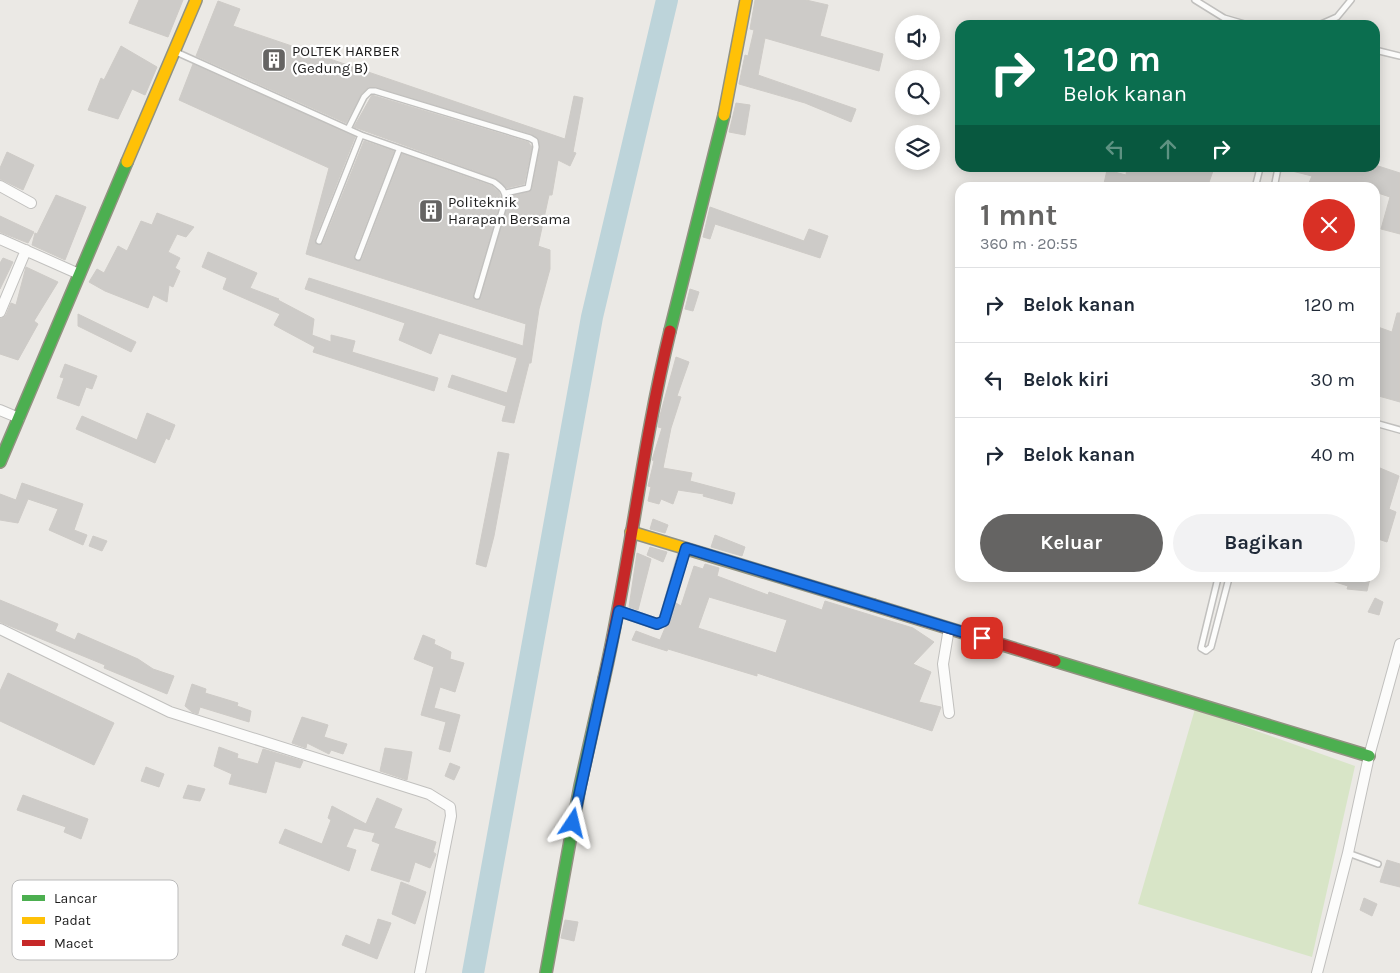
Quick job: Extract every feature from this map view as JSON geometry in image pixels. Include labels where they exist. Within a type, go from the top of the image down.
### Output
[{"type":"street","points":[[0,462],[7,413],[79,274],[196,0]]},
{"type":"street","points":[[546,973],[580,786],[619,611],[653,402],[727,102],[746,0]]},
{"type":"street","points":[[0,186],[31,203]]},
{"type":"street","points":[[0,239],[79,274]]},
{"type":"street","points":[[0,312],[26,250]]},
{"type":"street","points":[[632,532],[1369,756]]},
{"type":"street","points":[[619,611],[657,624],[664,621],[686,548]]},
{"type":"street","points":[[949,628],[942,664],[949,713]]},
{"type":"street","points":[[0,629],[170,712],[429,794],[450,807],[451,816],[420,973]]},
{"type":"street","points":[[1317,973],[1348,852],[1369,756],[1400,644]]},
{"type":"lane","points":[[1195,0],[1224,18],[1231,20]]},
{"type":"lane","points":[[1330,20],[1337,17],[1351,0]]},
{"type":"lane","points":[[174,51],[361,135],[398,150],[494,182],[506,193]]},
{"type":"lane","points":[[1380,51],[1400,56]]},
{"type":"lane","points":[[348,129],[364,97],[370,91],[375,91],[530,138],[534,141],[536,147],[528,188],[506,193]]},
{"type":"lane","points":[[319,241],[361,135]]},
{"type":"lane","points":[[358,257],[398,150]]},
{"type":"lane","points":[[477,296],[506,193]]},
{"type":"lane","points":[[1380,424],[1400,430]]},
{"type":"lane","points":[[1217,582],[1201,648],[1206,651],[1211,647],[1228,582]]},
{"type":"lane","points":[[1348,852],[1378,864]]},
{"type":"green space","points":[[1195,709],[1355,766],[1312,957],[1138,904]]},
{"type":"building","points":[[139,0],[183,0],[168,37],[129,23]]},
{"type":"building","points":[[755,0],[806,0],[828,5],[820,36],[883,54],[879,71],[765,38],[758,75],[856,109],[851,122],[805,103],[739,84],[745,55],[748,56],[754,30],[750,29]]},
{"type":"building","name":"Politeknik Harapan Bersama","points":[[218,1],[240,9],[233,26],[565,139],[574,96],[583,98],[573,152],[576,153],[570,166],[558,160],[552,195],[549,195],[538,246],[550,250],[550,269],[539,309],[531,363],[529,363],[514,423],[502,421],[506,406],[448,387],[452,375],[507,393],[517,358],[439,333],[431,354],[399,340],[405,323],[305,289],[309,278],[523,346],[526,324],[306,254],[329,168],[179,100],[193,64],[355,137],[315,239],[318,245],[323,243],[364,141],[394,151],[354,255],[357,261],[362,259],[402,154],[492,186],[499,192],[501,200],[473,295],[476,300],[481,297],[509,197],[529,192],[532,189],[540,148],[538,138],[531,134],[375,87],[368,87],[361,94],[346,123],[196,56]]},
{"type":"building","points":[[121,46],[157,67],[145,95],[132,89],[118,119],[88,110],[101,78],[104,80]]},
{"type":"building","points":[[372,95],[528,142],[532,147],[524,184],[507,188],[495,178],[354,127]]},
{"type":"building","points":[[736,103],[750,105],[745,135],[729,132]]},
{"type":"building","points":[[7,152],[34,165],[23,190],[0,179],[0,168]]},
{"type":"building","points":[[1380,167],[1400,173],[1400,234],[1381,229],[1390,197],[1380,194],[1380,182],[1309,182],[1312,176],[1296,172],[1380,172]]},
{"type":"building","points":[[1107,172],[1126,175],[1126,172],[1213,172],[1209,182],[1104,182]]},
{"type":"building","points":[[56,195],[86,207],[65,260],[32,245],[35,233],[37,234]]},
{"type":"building","points":[[710,207],[804,241],[809,229],[828,236],[820,258],[715,224],[710,239],[703,237]]},
{"type":"building","points":[[157,213],[194,227],[186,237],[177,234],[168,252],[180,258],[175,268],[180,271],[173,287],[169,285],[167,302],[153,295],[148,308],[105,291],[89,282],[97,269],[104,273],[118,246],[127,251],[141,221],[152,225]]},
{"type":"building","points":[[0,216],[34,232],[28,243],[0,232]]},
{"type":"building","points":[[208,252],[257,273],[250,288],[279,299],[314,319],[312,335],[331,342],[331,335],[355,341],[352,352],[438,378],[434,391],[313,352],[315,347],[274,325],[280,314],[223,289],[227,278],[202,267]]},
{"type":"building","points":[[3,258],[13,262],[0,289],[0,263]]},
{"type":"building","points":[[26,267],[58,282],[34,321],[38,324],[18,360],[0,354],[0,319],[6,315],[11,303],[16,305]]},
{"type":"building","points":[[690,289],[699,292],[693,311],[685,309]]},
{"type":"building","points":[[1397,313],[1400,313],[1400,402],[1380,396],[1380,328],[1392,332]]},
{"type":"building","points":[[78,314],[136,342],[131,352],[78,326]]},
{"type":"building","points":[[676,357],[689,362],[677,396],[681,397],[671,428],[663,468],[692,473],[690,481],[735,493],[732,504],[703,496],[704,494],[678,490],[673,504],[661,499],[659,504],[648,501],[651,487],[648,486],[654,461],[652,460],[662,428],[658,427],[659,419]]},
{"type":"building","points":[[65,364],[97,376],[92,389],[86,387],[79,406],[57,398],[64,378],[60,377]]},
{"type":"building","points":[[147,413],[175,425],[169,440],[166,438],[155,463],[76,429],[82,416],[137,440]]},
{"type":"building","points":[[498,452],[509,454],[494,536],[486,567],[476,564]]},
{"type":"building","points":[[1380,468],[1399,476],[1389,509],[1396,512],[1387,542],[1380,540]]},
{"type":"building","points":[[22,483],[83,504],[74,530],[87,535],[83,545],[49,530],[58,509],[28,499],[18,523],[0,520],[0,494],[16,500]]},
{"type":"building","points":[[653,519],[668,525],[665,533],[650,529]]},
{"type":"building","points":[[715,535],[745,547],[742,556],[711,547]]},
{"type":"building","points":[[93,536],[107,541],[102,551],[89,546]]},
{"type":"building","points":[[650,547],[667,552],[663,562],[647,555]]},
{"type":"building","points":[[637,553],[651,559],[638,610],[629,607]]},
{"type":"building","points":[[705,564],[719,568],[717,576],[768,595],[769,592],[822,610],[825,601],[913,628],[934,642],[913,664],[931,672],[919,702],[941,707],[932,731],[757,673],[757,676],[632,640],[636,631],[660,640],[665,628],[670,623],[676,603],[681,606],[694,566],[703,569]],"holes":[[[709,597],[787,620],[776,653],[698,628]]]},
{"type":"building","points":[[1335,582],[1369,582],[1367,591],[1347,589],[1348,586]]},
{"type":"building","points":[[1375,598],[1383,602],[1379,615],[1368,612]]},
{"type":"building","points":[[0,600],[58,624],[55,631],[75,640],[78,633],[138,659],[153,669],[174,676],[167,694],[104,668],[105,665],[0,622]]},
{"type":"building","points":[[423,635],[435,640],[434,644],[451,652],[450,659],[464,663],[455,692],[440,687],[434,708],[460,715],[450,752],[439,749],[446,722],[421,715],[434,667],[414,659]]},
{"type":"building","points":[[8,673],[114,723],[94,765],[0,721],[0,691]]},
{"type":"building","points":[[192,684],[206,689],[205,693],[238,703],[237,706],[251,711],[249,722],[200,707],[198,714],[192,712],[185,706]]},
{"type":"building","points":[[302,717],[328,725],[324,737],[347,744],[343,754],[331,750],[329,754],[307,743],[306,748],[292,743]]},
{"type":"building","points":[[219,747],[238,754],[237,758],[258,764],[263,749],[303,761],[300,768],[275,761],[266,793],[229,784],[232,774],[214,766]]},
{"type":"building","points":[[385,748],[412,752],[407,780],[380,771]]},
{"type":"building","points":[[450,763],[460,767],[454,780],[445,776]]},
{"type":"building","points":[[146,767],[164,774],[159,787],[141,781]]},
{"type":"building","points":[[188,785],[205,789],[200,801],[183,798]]},
{"type":"building","points":[[23,795],[88,819],[81,839],[64,832],[66,827],[17,810]]},
{"type":"building","points":[[377,798],[402,809],[394,828],[436,842],[433,852],[436,854],[430,868],[415,862],[409,882],[371,870],[380,844],[372,841],[375,833],[354,828],[346,847],[356,850],[349,871],[279,843],[285,829],[322,844],[331,820],[328,818],[332,806],[366,824]]},
{"type":"building","points":[[1387,860],[1400,864],[1400,887],[1380,882]]},
{"type":"building","points":[[401,882],[426,892],[415,924],[392,914]]},
{"type":"building","points":[[1364,898],[1377,904],[1372,916],[1360,910]]},
{"type":"building","points":[[378,919],[391,923],[377,959],[342,945],[346,935],[370,945]]},
{"type":"building","points":[[565,920],[578,922],[574,941],[561,938]]},
{"type":"waterway","points":[[473,973],[592,317],[667,0]]},
{"type":"traffic: fast","points":[[670,331],[724,115]]},
{"type":"traffic: fast","points":[[0,462],[127,162]]},
{"type":"traffic: fast","points":[[1055,661],[1369,756]]},
{"type":"traffic: fast","points":[[546,973],[580,786],[604,679]]},
{"type":"traffic: slow","points":[[127,162],[196,0]]},
{"type":"traffic: slow","points":[[724,115],[746,0]]},
{"type":"traffic: slow","points":[[631,532],[873,605]]},
{"type":"traffic: jam","points":[[604,679],[660,374],[670,331]]},
{"type":"traffic: jam","points":[[873,605],[1055,661]]},
{"type":"place","name":"POLTEK HARBER (Gedung B)","points":[[274,60]]},
{"type":"place","name":"Politeknik Harapan Bersama","points":[[431,211]]},
{"type":"route","points":[[573,823],[619,611],[657,624],[662,623],[686,548],[982,638]]}]
